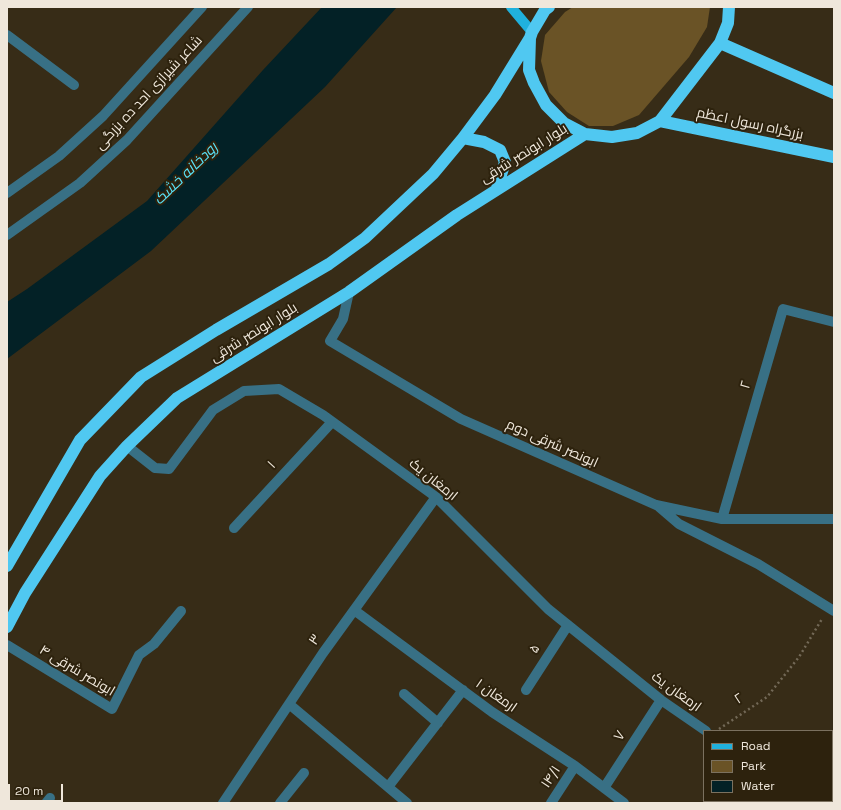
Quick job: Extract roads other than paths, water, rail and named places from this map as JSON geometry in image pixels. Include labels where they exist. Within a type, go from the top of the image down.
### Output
[{"type":"highway","name":"بلوار ابونصر شرقی","points":[[7,566],[80,440],[142,377],[216,330],[329,264],[364,238],[433,174],[463,138],[495,95],[545,10],[549,7]]},
{"type":"highway","points":[[531,35],[529,70],[546,105],[564,123],[585,134],[612,137],[637,133],[660,121],[720,43],[728,23],[729,7]]},
{"type":"highway","points":[[720,43],[834,93]]},
{"type":"highway","name":"بزرگراه رسول اعظم","points":[[660,121],[834,157]]},
{"type":"highway","name":"بلوار ابونصر شرقی","points":[[7,627],[25,593],[100,476],[177,398],[349,292],[456,215],[585,134]]},
{"type":"highway","points":[[463,138],[484,142],[500,150],[504,162],[497,188]]},
{"type":"main road","points":[[511,7],[531,35]]},
{"type":"street","points":[[7,193],[58,156],[103,116],[202,7]]},
{"type":"street","name":"شاعر شیرازی احد ده بزرگی","points":[[7,235],[80,183],[127,140],[248,7]]},
{"type":"street","points":[[7,35],[74,85]]},
{"type":"street","name":"ابونصر شرقی دوم","points":[[349,292],[343,319],[330,340],[461,419],[656,505],[722,519],[834,519]]},
{"type":"street","name":"۲","points":[[722,519],[783,309],[834,322]]},
{"type":"street","name":"ارمغان یک","points":[[128,446],[155,468],[169,469],[213,410],[244,391],[279,389],[332,422],[436,497],[548,609],[661,700],[705,730]]},
{"type":"street","name":"۱","points":[[234,528],[332,422]]},
{"type":"street","name":"۳","points":[[223,803],[323,653],[436,497]]},
{"type":"street","points":[[656,505],[679,524],[758,564],[831,609]]},
{"type":"street","name":"ارمغان ۱","points":[[354,610],[492,712],[575,766],[624,803]]},
{"type":"street","name":"ابونصر شرقی ۴","points":[[7,645],[112,709],[139,655],[154,644],[181,611]]},
{"type":"street","name":"۵","points":[[526,690],[568,625]]},
{"type":"street","points":[[388,787],[463,690]]},
{"type":"street","points":[[404,694],[438,722]]},
{"type":"street","name":"۷","points":[[604,788],[661,700]]},
{"type":"street","points":[[289,704],[407,803]]},
{"type":"street","name":"۱۴/۱","points":[[551,803],[575,766]]},
{"type":"street","points":[[280,803],[304,773]]},
{"type":"water","name":"رودخانه خشک","points":[[322,7],[397,7],[325,87],[151,251],[7,359],[7,302],[147,201],[263,70]]}]
